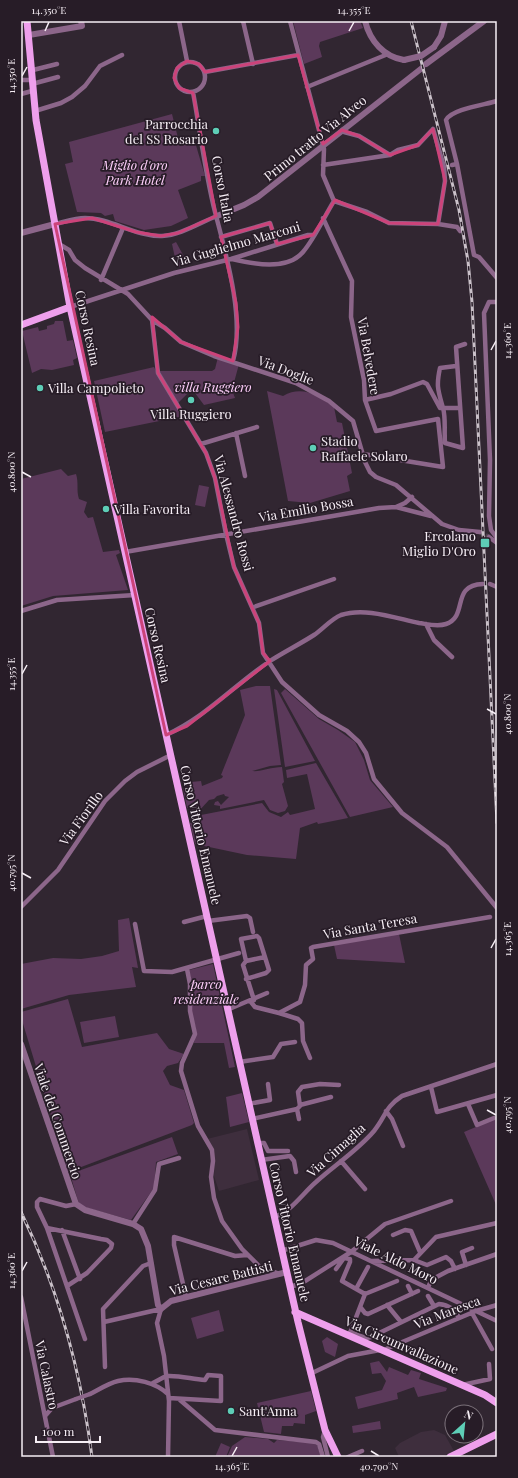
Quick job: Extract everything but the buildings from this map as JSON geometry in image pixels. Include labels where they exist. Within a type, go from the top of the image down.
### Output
[{"type":"main road","name":"Corso Resina","points":[[26,21],[35,111],[70,307],[171,755]]},
{"type":"main road","points":[[21,325],[70,307]]},
{"type":"main road","name":"Corso Vittorio Emanuele","points":[[171,755],[274,1217],[284,1273],[290,1287],[310,1374],[325,1430],[338,1457]]},
{"type":"main road","name":"Via Circumvallazione","points":[[296,1312],[350,1333],[383,1350],[489,1397],[497,1403]]},
{"type":"main road","points":[[450,1457],[497,1434]]},
{"type":"street","points":[[26,33],[82,26],[81,21]]},
{"type":"street","points":[[179,21],[187,61]]},
{"type":"street","points":[[243,21],[253,64]]},
{"type":"street","points":[[290,21],[293,26],[298,55],[323,145],[323,175],[334,201],[367,212],[389,223],[438,224],[457,227],[460,230]]},
{"type":"street","points":[[365,21],[373,39],[388,54],[404,60],[421,56],[434,47],[441,36],[445,21]]},
{"type":"street","name":"Primo tratto Via Alveo","points":[[217,216],[244,205],[258,197],[424,66],[484,21]]},
{"type":"street","points":[[307,87],[388,54]]},
{"type":"street","points":[[35,111],[61,103],[72,97],[85,86],[100,66],[122,55]]},
{"type":"street","points":[[205,72],[298,55]]},
{"type":"street","points":[[187,61],[199,64],[205,72],[203,84],[193,92],[185,91],[179,88],[174,78],[177,68],[187,61]]},
{"type":"street","points":[[32,70],[57,64]]},
{"type":"street","points":[[21,94],[32,85],[58,77]]},
{"type":"street","points":[[21,80],[32,85]]},
{"type":"street","name":"Corso Italia","points":[[193,92],[217,216],[229,260],[236,303],[238,327],[233,361]]},
{"type":"street","points":[[497,101],[455,112],[448,116],[446,120],[474,255],[479,257],[497,278]]},
{"type":"street","points":[[323,165],[390,155],[398,150],[418,145],[433,129],[445,167],[445,188],[438,224]]},
{"type":"street","points":[[342,130],[344,132],[359,136],[390,155]]},
{"type":"street","name":"Via Guglielmo Marconi","points":[[70,307],[120,290],[202,266],[229,260],[308,235],[313,235],[334,201]]},
{"type":"street","points":[[21,233],[84,218],[99,220],[148,235],[170,235],[217,216]]},
{"type":"street","name":"Via Belvedere","points":[[323,218],[352,281],[351,317],[364,380],[365,400],[376,430],[438,419],[443,467],[362,454]]},
{"type":"street","points":[[222,237],[270,223],[277,244]]},
{"type":"street","points":[[101,280],[123,228]]},
{"type":"street","points":[[229,260],[250,263],[279,264],[291,261],[303,252],[313,235]]},
{"type":"street","points":[[59,244],[69,250],[75,260],[101,280],[128,294],[152,320]]},
{"type":"street","points":[[497,302],[490,302],[484,313],[490,460],[489,516],[491,530],[497,538]]},
{"type":"street","name":"Via Doglie","points":[[152,320],[165,328],[181,342],[214,356],[274,374],[311,388],[353,421],[362,454],[370,472],[376,477],[396,485],[432,516],[450,527],[480,532]]},
{"type":"street","name":"Via Alessandro Rossi","points":[[152,320],[158,373],[201,444],[215,478],[234,567],[254,607],[259,623],[264,653],[282,682],[319,715],[347,731],[359,742],[366,753],[374,779],[402,813],[447,847],[497,908]]},
{"type":"street","points":[[456,366],[440,368],[437,376],[438,397],[443,409],[445,442],[463,448],[456,366],[456,347],[466,344]]},
{"type":"street","points":[[365,400],[391,394],[423,382],[427,384],[438,406],[443,409],[459,408]]},
{"type":"street","points":[[201,444],[257,427]]},
{"type":"street","points":[[236,433],[245,476]]},
{"type":"street","points":[[406,509],[412,506],[414,499]]},
{"type":"street","name":"Via Emilio Bossa","points":[[396,507],[414,499]]},
{"type":"street","name":"Via Emilio Bossa","points":[[125,552],[379,508],[396,507],[432,516]]},
{"type":"street","points":[[489,537],[497,543]]},
{"type":"street","points":[[254,607],[334,579]]},
{"type":"street","points":[[166,735],[187,726],[270,661],[315,634],[339,616],[352,612],[439,625],[452,620],[457,613],[462,594],[467,588],[474,585],[483,584]]},
{"type":"street","points":[[490,584],[497,587]]},
{"type":"street","points":[[21,611],[58,600],[135,595]]},
{"type":"street","points":[[426,624],[434,640],[452,656]]},
{"type":"street","name":"Via Fiorillo","points":[[21,907],[58,870],[105,801],[125,781],[137,772],[171,755]]},
{"type":"street","name":"Corso Vittorio Emanuele","points":[[207,919],[247,916],[250,918],[253,932]]},
{"type":"street","name":"Via Santa Teresa","points":[[280,1013],[300,1002],[305,985],[306,965],[313,959],[311,948],[313,947],[490,917]]},
{"type":"street","points":[[184,922],[207,919]]},
{"type":"street","points":[[135,924],[144,971],[172,972],[187,969],[239,953]]},
{"type":"street","points":[[246,979],[268,971],[258,937],[244,938],[241,941],[246,962],[243,965],[246,979],[252,1001],[257,1008],[298,1019],[302,1023],[303,1041],[310,1058]]},
{"type":"street","points":[[246,962],[265,957]]},
{"type":"street","points":[[187,969],[190,984],[190,1011],[195,1034],[182,1064],[181,1072],[198,1126],[212,1150],[213,1161],[211,1177],[214,1198],[222,1221],[247,1255],[260,1267],[284,1273]]},
{"type":"street","points":[[227,1010],[252,1001],[267,993]]},
{"type":"street","points":[[239,1062],[273,1057],[281,1044],[295,1042]]},
{"type":"street","name":"Viale del Commercio","points":[[21,1044],[76,1204]]},
{"type":"street","name":"Via Cimaglia","points":[[274,1217],[284,1212],[371,1134],[392,1102],[402,1096],[497,1064]]},
{"type":"street","points":[[299,1119],[298,1092],[302,1087],[326,1083],[339,1085]]},
{"type":"street","points":[[248,1104],[270,1100],[268,1084]]},
{"type":"street","points":[[431,1087],[437,1112],[497,1095]]},
{"type":"street","points":[[252,1119],[331,1097]]},
{"type":"street","points":[[468,1104],[477,1125],[494,1118]]},
{"type":"street","points":[[386,1111],[392,1119],[403,1146]]},
{"type":"street","points":[[257,1143],[264,1143],[267,1150],[270,1152],[288,1151]]},
{"type":"street","points":[[261,1160],[290,1156],[294,1160],[296,1172]]},
{"type":"street","points":[[133,1224],[155,1190],[159,1164],[179,1158]]},
{"type":"street","points":[[341,1161],[365,1189]]},
{"type":"street","points":[[84,1337],[47,1228],[37,1207],[38,1200],[40,1199],[66,1206],[76,1204],[85,1210],[133,1224],[144,1234],[148,1246],[158,1305],[160,1309],[104,1322]]},
{"type":"street","points":[[290,1287],[302,1283],[351,1252],[385,1224],[452,1201]]},
{"type":"street","points":[[414,1260],[436,1237],[497,1223]]},
{"type":"street","points":[[47,1228],[107,1240],[112,1244],[111,1248],[97,1264],[80,1279],[67,1286]]},
{"type":"street","points":[[62,1230],[80,1279]]},
{"type":"street","points":[[393,1235],[405,1230],[411,1231],[420,1252]]},
{"type":"street","points":[[186,1297],[174,1245],[174,1238],[235,1256],[247,1255]]},
{"type":"street","name":"Viale Aldo Moro","points":[[281,1250],[316,1240],[333,1243],[428,1288],[474,1312],[497,1321]]},
{"type":"street","points":[[466,1265],[462,1252],[472,1248]]},
{"type":"street","points":[[428,1288],[431,1280],[455,1269],[497,1254]]},
{"type":"street","points":[[371,1261],[414,1260],[426,1265],[446,1257],[451,1260],[455,1269]]},
{"type":"street","points":[[336,1269],[344,1258],[350,1259],[341,1280],[365,1294]]},
{"type":"street","points":[[105,1367],[103,1309],[143,1266],[151,1263]]},
{"type":"street","points":[[356,1289],[368,1267]]},
{"type":"street","name":"Via Cesare Battisti","points":[[168,1457],[169,1396],[157,1323],[160,1309],[171,1301],[284,1273]]},
{"type":"street","points":[[397,1281],[365,1294],[350,1333],[368,1338],[380,1334],[439,1304],[447,1305],[456,1312],[459,1318]]},
{"type":"street","points":[[408,1286],[412,1294]]},
{"type":"street","points":[[361,1308],[366,1314],[418,1291]]},
{"type":"street","points":[[428,1296],[434,1306]]},
{"type":"street","name":"Via Calastro","points":[[21,1297],[30,1350],[53,1457]]},
{"type":"street","points":[[387,1305],[401,1322]]},
{"type":"street","name":"Via Maresca","points":[[310,1374],[348,1356],[383,1350],[474,1312],[497,1305]]},
{"type":"street","points":[[474,1312],[492,1349]]},
{"type":"street","points":[[489,1364],[491,1377]]},
{"type":"street","points":[[45,1416],[52,1408],[90,1394],[117,1381],[126,1380],[153,1383],[169,1396],[180,1400],[222,1400],[221,1376],[208,1375],[205,1380],[166,1376],[153,1383]]},
{"type":"street","points":[[461,1385],[488,1380],[491,1377],[497,1376]]},
{"type":"street","points":[[180,1400],[215,1430],[313,1441],[319,1444],[323,1457]]},
{"type":"street","points":[[42,1403],[52,1408]]},
{"type":"street","points":[[325,1430],[323,1437],[328,1457]]},
{"type":"street","points":[[348,1457],[362,1451]]},
{"type":"highlighted area","points":[[298,55],[323,144],[342,130],[359,136],[390,155],[418,145],[433,129],[445,181],[438,224],[389,223],[335,200],[313,235],[277,244],[270,223],[221,237],[236,303],[238,327],[233,361],[181,342],[152,317],[158,373],[206,453],[215,478],[234,567],[259,623],[263,653],[270,661],[187,726],[166,735],[55,224],[92,218],[136,232],[161,236],[178,233],[216,216],[193,93],[179,88],[174,78],[177,68],[187,61],[199,64],[205,72]]},
{"type":"shaded area","points":[[247,1129],[259,1180],[219,1191],[214,1176],[215,1151],[207,1139]]},
{"type":"shaded area","points":[[434,1430],[444,1435],[444,1444],[450,1444],[454,1451],[442,1457],[399,1457],[395,1448],[400,1443],[421,1432]]},
{"type":"green space","points":[[293,21],[360,21],[363,28],[320,42],[319,46],[322,57],[304,64]]},
{"type":"green space","name":"Miglio d'oro Park Hotel","points":[[172,114],[180,146],[195,142],[205,176],[201,176],[201,181],[178,190],[188,218],[171,226],[144,230],[115,221],[113,214],[105,216],[101,213],[77,212],[65,164],[73,162],[69,142]]},
{"type":"green space","points":[[176,242],[188,264],[177,267],[172,244]]},
{"type":"green space","points":[[55,321],[63,321],[67,341],[73,340],[77,358],[73,360],[74,365],[52,370],[41,369],[32,373],[22,331],[38,327],[39,331],[47,329],[47,326],[54,324]]},
{"type":"green space","name":"villa Ruggiero","points":[[218,357],[239,364],[232,390],[235,398],[204,405],[192,389],[178,403],[159,371],[212,371],[215,369]]},
{"type":"green space","points":[[154,367],[161,381],[184,416],[105,432],[94,381]]},
{"type":"green space","name":"Stadio Raffaele Solaro","points":[[267,391],[283,396],[297,391],[303,391],[316,395],[334,407],[337,422],[342,423],[352,473],[347,476],[350,491],[310,503],[288,501]]},
{"type":"green space","points":[[61,469],[68,476],[76,474],[79,499],[87,502],[84,512],[88,518],[93,517],[103,552],[119,550],[120,553],[116,555],[128,590],[53,596],[21,606],[21,479]]},
{"type":"green space","points":[[199,485],[209,487],[205,507],[195,505]]},
{"type":"green space","points":[[256,686],[270,686],[281,765],[270,766],[252,771],[282,767],[284,782],[282,784],[288,806],[285,811],[278,813],[270,810],[264,800],[220,809],[220,806],[214,805],[215,802],[218,801],[221,805],[229,797],[225,796],[224,794],[209,800],[198,812],[193,812],[192,808],[187,808],[183,788],[189,786],[191,782],[201,781],[202,786],[222,778],[223,776],[221,775],[245,715],[240,690]]},
{"type":"green space","points":[[274,689],[277,690],[315,761],[285,767]]},
{"type":"green space","points":[[285,689],[319,719],[355,742],[364,760],[370,780],[393,807],[350,817],[281,693]]},
{"type":"green space","points":[[316,763],[348,818],[318,824],[317,822],[300,828],[296,859],[247,855],[195,844],[190,823],[195,822],[195,818],[201,815],[262,803],[269,812],[281,817],[288,812],[290,815],[315,809],[307,774],[287,778],[286,770]]},
{"type":"green space","points":[[129,918],[138,968],[132,967],[136,987],[69,995],[21,1009],[21,964],[53,958],[81,959],[102,956],[119,951],[118,920]]},
{"type":"green space","points":[[399,934],[405,963],[337,959],[334,945]]},
{"type":"green space","name":"parco residenziale","points":[[213,964],[235,1067],[229,1068],[224,1043],[194,1043],[196,1029],[191,1011],[192,984],[189,970]]},
{"type":"green space","points":[[68,999],[82,1047],[157,1033],[169,1049],[184,1054],[178,1063],[167,1066],[163,1071],[170,1085],[184,1090],[194,1123],[192,1125],[68,1172],[21,1017],[21,1012]]},
{"type":"green space","points":[[115,1016],[119,1037],[84,1043],[80,1022]]},
{"type":"green space","points":[[242,1093],[249,1122],[230,1127],[226,1097]]},
{"type":"green space","points":[[497,1118],[497,1207],[464,1132]]},
{"type":"green space","points":[[172,1137],[178,1154],[156,1162],[154,1188],[131,1220],[84,1207],[79,1204],[70,1174]]},
{"type":"green space","points":[[219,1310],[224,1331],[197,1339],[191,1318]]},
{"type":"green space","points":[[327,1337],[338,1344],[335,1357],[325,1352],[322,1341]]},
{"type":"green space","points":[[379,1361],[387,1372],[389,1367],[408,1375],[411,1370],[421,1373],[419,1379],[447,1388],[446,1391],[418,1397],[414,1387],[397,1393],[398,1399],[358,1409],[355,1397],[382,1390],[386,1381],[381,1373],[372,1374],[370,1363]]},
{"type":"green space","points":[[311,1391],[316,1411],[305,1415],[305,1424],[294,1423],[293,1426],[282,1426],[281,1434],[264,1432],[257,1403]]},
{"type":"green space","points":[[380,1421],[381,1429],[353,1433],[352,1426]]},
{"type":"green space","points":[[245,1437],[268,1439],[274,1443],[277,1440],[315,1443],[321,1457],[227,1457],[232,1446]]},
{"type":"green space","points":[[221,1443],[230,1447],[226,1457],[215,1457]]},
{"type":"tunnel","points":[[480,532],[489,537]]},
{"type":"railway","points":[[411,21],[459,210],[468,261],[472,302],[497,823]]},
{"type":"railway","points":[[21,1212],[47,1271],[67,1332],[82,1394],[92,1457]]},
{"type":"place","name":"Parrocchia del SS Rosario","points":[[216,131]]},
{"type":"place","name":"Villa Campolieto","points":[[40,388]]},
{"type":"place","name":"Villa Ruggiero","points":[[191,400]]},
{"type":"place","name":"Stadio Raffaele Solaro","points":[[313,448]]},
{"type":"place","name":"Villa Favorita","points":[[106,509]]},
{"type":"place","name":"Ercolano Miglio D'Oro","points":[[485,543]]},
{"type":"place","name":"Sant'Anna","points":[[231,1411]]}]
